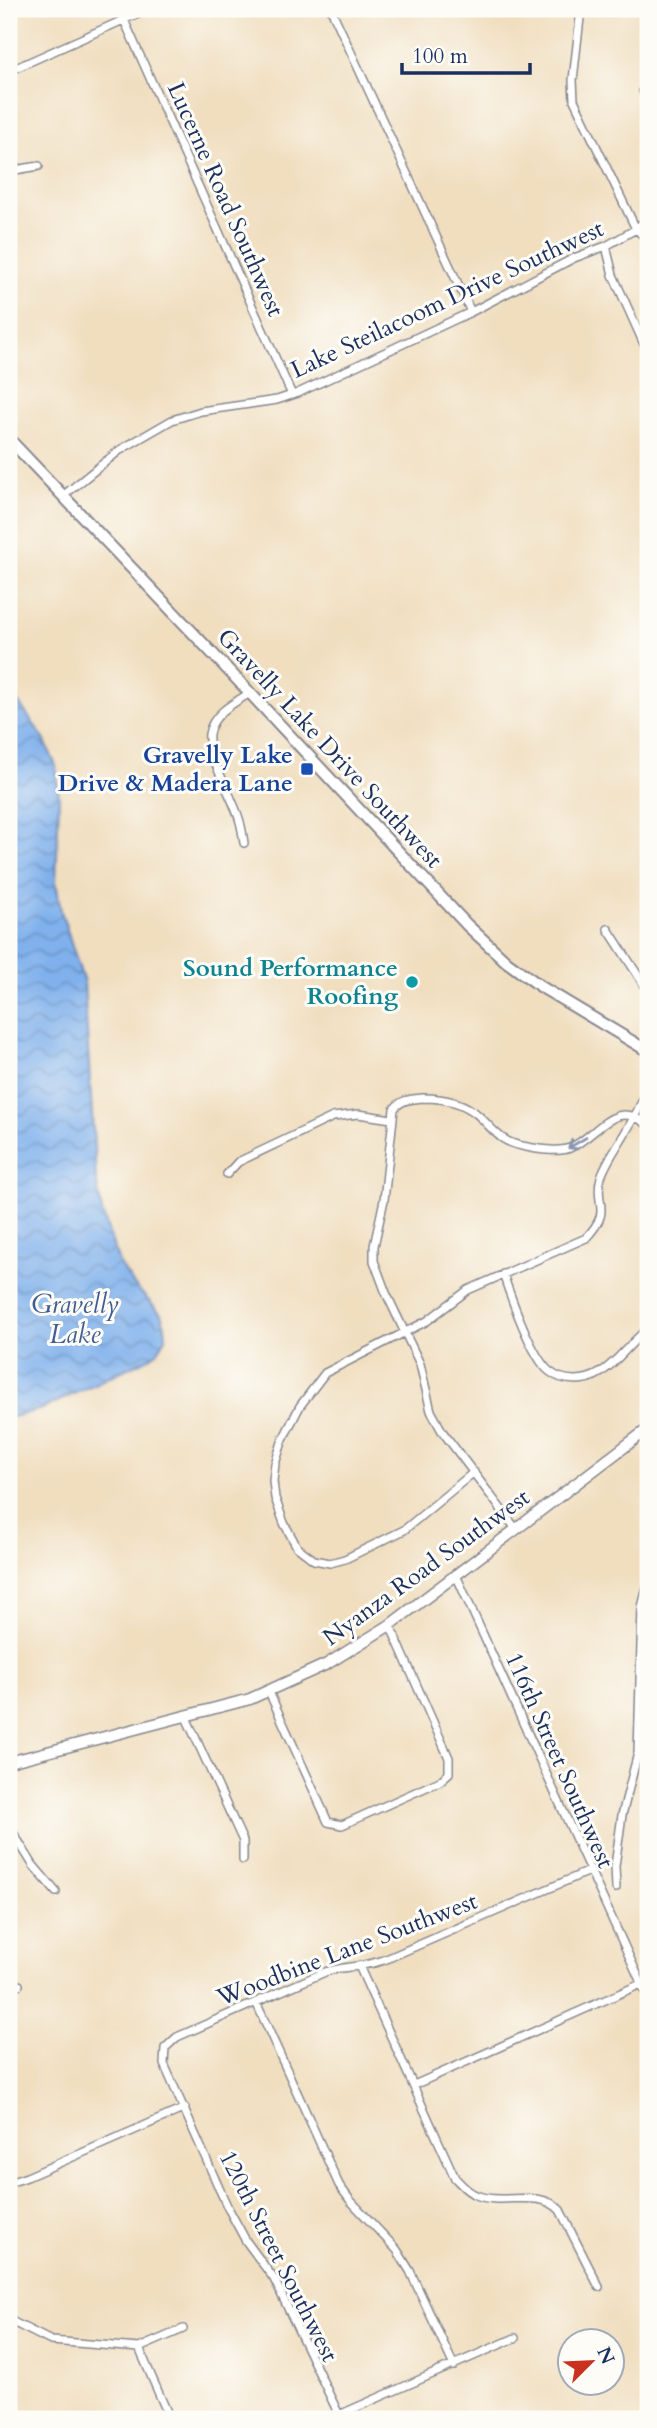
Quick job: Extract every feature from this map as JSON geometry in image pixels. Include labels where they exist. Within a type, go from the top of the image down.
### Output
[{"type":"main road","name":"Gravelly Lake Drive Southwest","points":[[9,439],[467,925],[543,988],[648,1051]]},
{"type":"street","points":[[9,71],[148,9]]},
{"type":"street","points":[[331,9],[471,312]]},
{"type":"street","name":"Lake Steilacoom Drive Southwest","points":[[64,495],[120,450],[172,420],[201,411],[277,400],[292,395],[471,312],[636,229],[574,100],[573,80],[582,9]]},
{"type":"street","name":"Lucerne Road Southwest","points":[[124,20],[292,395]]},
{"type":"street","points":[[648,59],[643,91],[648,104]]},
{"type":"street","points":[[9,171],[39,166]]},
{"type":"street","points":[[648,218],[636,229],[648,240]]},
{"type":"street","points":[[606,246],[613,275],[648,352]]},
{"type":"street","points":[[244,844],[240,821],[212,751],[209,734],[217,718],[250,693]]},
{"type":"street","points":[[608,929],[648,991]]},
{"type":"street","points":[[474,1472],[396,1535],[345,1559],[324,1563],[301,1552],[290,1536],[275,1498],[273,1475],[283,1439],[300,1406],[325,1373],[427,1321],[462,1293],[580,1242],[596,1228],[602,1213],[600,1187],[603,1173],[648,1089]]},
{"type":"street","points":[[516,1529],[442,1430],[431,1411],[420,1364],[374,1261],[394,1109],[402,1101],[441,1099],[463,1105],[477,1114],[506,1142],[555,1150],[574,1146],[617,1116],[636,1115],[648,1125]]},
{"type":"street","points":[[227,1174],[239,1162],[333,1117],[358,1114],[392,1119]]},
{"type":"street","points":[[503,1274],[536,1354],[548,1370],[559,1376],[580,1380],[598,1375],[648,1329]]},
{"type":"street","name":"Nyanza Road Southwest","points":[[9,1762],[269,1692],[327,1664],[390,1625],[648,1429]]},
{"type":"street","name":"116th Street Southwest","points":[[456,1575],[648,1998]]},
{"type":"street","points":[[616,1888],[615,1866],[622,1815],[638,1753],[642,1608],[648,1584]]},
{"type":"street","points":[[269,1692],[324,1818],[334,1825],[342,1825],[440,1781],[451,1768],[449,1758],[390,1625]]},
{"type":"street","points":[[185,1715],[243,1841],[243,1860]]},
{"type":"street","points":[[9,1826],[33,1864],[56,1892]]},
{"type":"street","name":"Woodbine Lane Southwest","points":[[185,2108],[163,2057],[166,2046],[177,2037],[325,1972],[384,1960],[589,1871]]},
{"type":"street","points":[[359,1966],[455,2178],[469,2192],[481,2197],[508,2200],[542,2199],[555,2204],[600,2287]]},
{"type":"street","points":[[414,2085],[641,1984]]},
{"type":"street","points":[[9,1987],[19,1986]]},
{"type":"street","points":[[256,2002],[339,2185],[349,2200],[397,2250],[454,2366]]},
{"type":"street","points":[[9,2183],[185,2108]]},
{"type":"street","name":"120th Street Southwest","points":[[185,2108],[232,2217],[274,2278],[340,2417]]},
{"type":"street","points":[[9,2320],[51,2341],[139,2348],[183,2329]]},
{"type":"street","points":[[340,2417],[514,2338]]},
{"type":"street","points":[[139,2348],[170,2419]]},
{"type":"water","name":"Gravelly Lake","points":[[9,689],[44,739],[56,766],[59,798],[56,882],[61,911],[84,983],[96,1179],[102,1212],[119,1263],[134,1285],[161,1314],[166,1338],[157,1352],[147,1359],[42,1409],[9,1418]]},
{"type":"place","name":"Gravelly Lake Drive & Madera Lane","points":[[307,769]]},
{"type":"place","name":"Sound Performance Roofing","points":[[412,982]]}]
